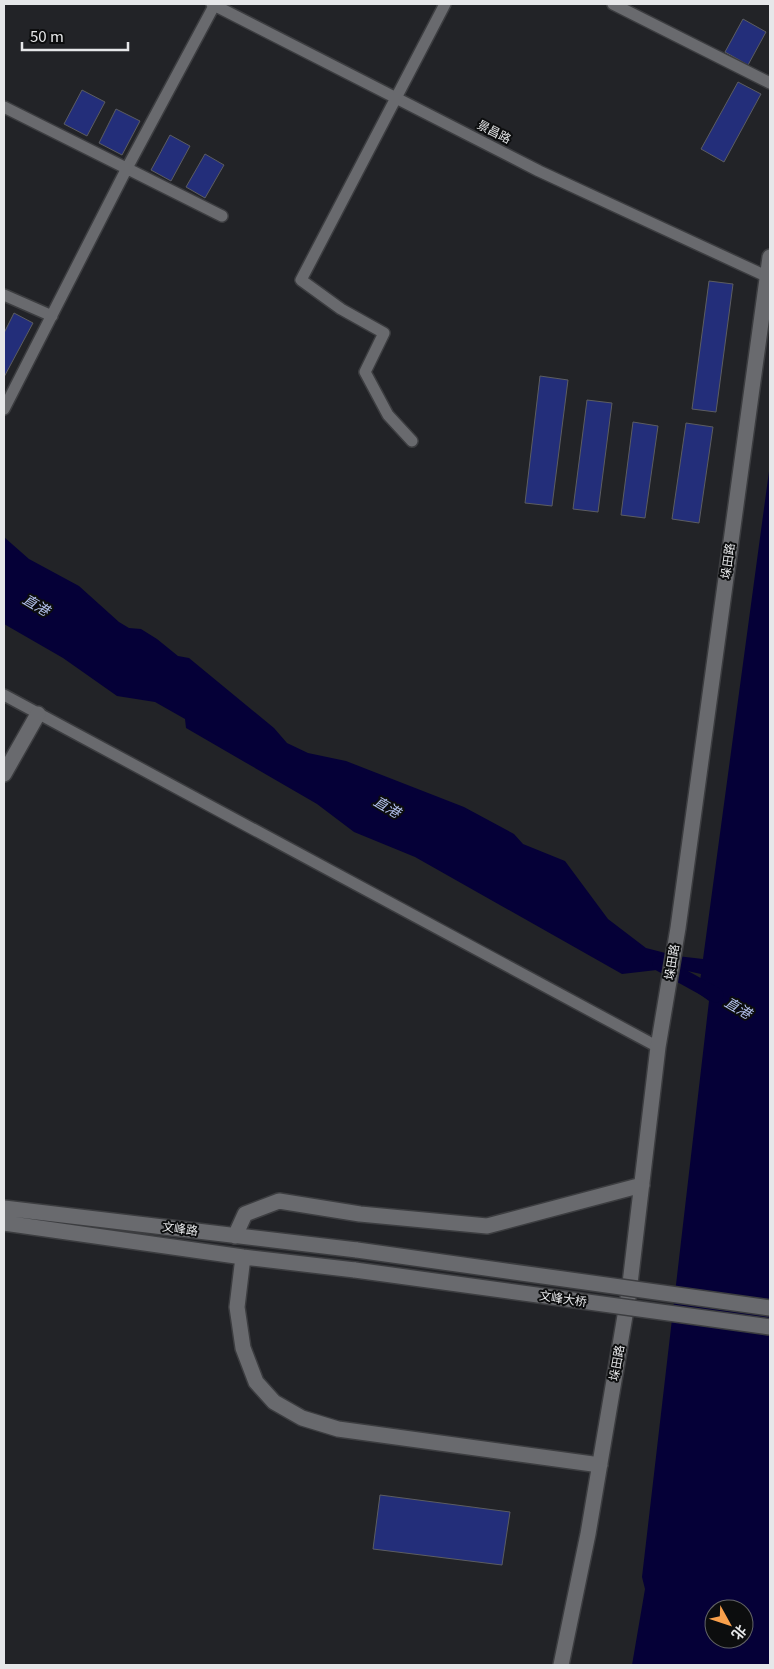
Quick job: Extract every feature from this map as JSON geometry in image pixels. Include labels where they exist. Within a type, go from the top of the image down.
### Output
[{"type":"street","points":[[4,409],[127,168],[214,4]]},
{"type":"street","name":"景昌路","points":[[214,4],[539,171],[768,277]]},
{"type":"street","points":[[412,441],[388,415],[365,372],[384,333],[341,309],[300,280],[445,4]]},
{"type":"street","points":[[613,4],[770,83]]},
{"type":"street","points":[[4,107],[222,216]]},
{"type":"street","name":"垛田路","points":[[561,1665],[588,1534],[629,1292],[658,1047],[678,928],[770,257]]},
{"type":"street","points":[[4,295],[52,316]]},
{"type":"street","points":[[4,695],[658,1047]]},
{"type":"street","points":[[4,774],[38,714]]},
{"type":"street","points":[[235,1236],[245,1214],[279,1201],[360,1214],[487,1226],[642,1185]]},
{"type":"street","name":"文峰路","points":[[4,1208],[357,1250]]},
{"type":"street","name":"文峰路","points":[[4,1223],[243,1257],[355,1270]]},
{"type":"street","name":"文峰大桥","points":[[357,1250],[770,1308]]},
{"type":"street","points":[[243,1257],[237,1307],[243,1348],[256,1382],[274,1402],[302,1418],[338,1429],[600,1465]]},
{"type":"street","name":"文峰大桥","points":[[355,1270],[770,1327]]},
{"type":"water","points":[[770,464],[770,1665],[632,1665],[645,1589],[642,1577],[709,1001],[698,993],[701,974],[674,968],[622,974],[415,857],[354,832],[317,804],[186,728],[185,719],[155,702],[117,696],[63,658],[4,624],[4,537],[29,559],[79,586],[119,622],[129,628],[141,629],[178,656],[189,658],[274,728],[287,743],[308,753],[346,761],[464,807],[514,834],[523,844],[565,861],[608,919],[646,948],[677,956],[703,959]]},
{"type":"building","points":[[743,19],[766,32],[748,65],[725,52]]},
{"type":"building","points":[[738,82],[761,94],[724,162],[701,149]]},
{"type":"building","points":[[82,90],[105,102],[87,136],[64,124]]},
{"type":"building","points":[[116,109],[140,121],[122,155],[99,143]]},
{"type":"building","points":[[170,135],[190,146],[171,181],[151,170]]},
{"type":"building","points":[[205,154],[224,165],[205,198],[186,187]]},
{"type":"building","points":[[709,281],[733,284],[716,412],[692,409]]},
{"type":"building","points":[[14,313],[33,323],[4,377],[4,333]]},
{"type":"building","points":[[540,376],[568,380],[552,506],[525,503]]},
{"type":"building","points":[[587,400],[612,403],[598,512],[573,509]]},
{"type":"building","points":[[633,422],[658,426],[645,518],[621,515]]},
{"type":"building","points":[[686,423],[713,427],[699,523],[672,519]]},
{"type":"building","points":[[380,1495],[510,1512],[502,1565],[373,1549]]},
{"type":"waterway","name":"直港","points":[[660,964],[716,995]]}]
